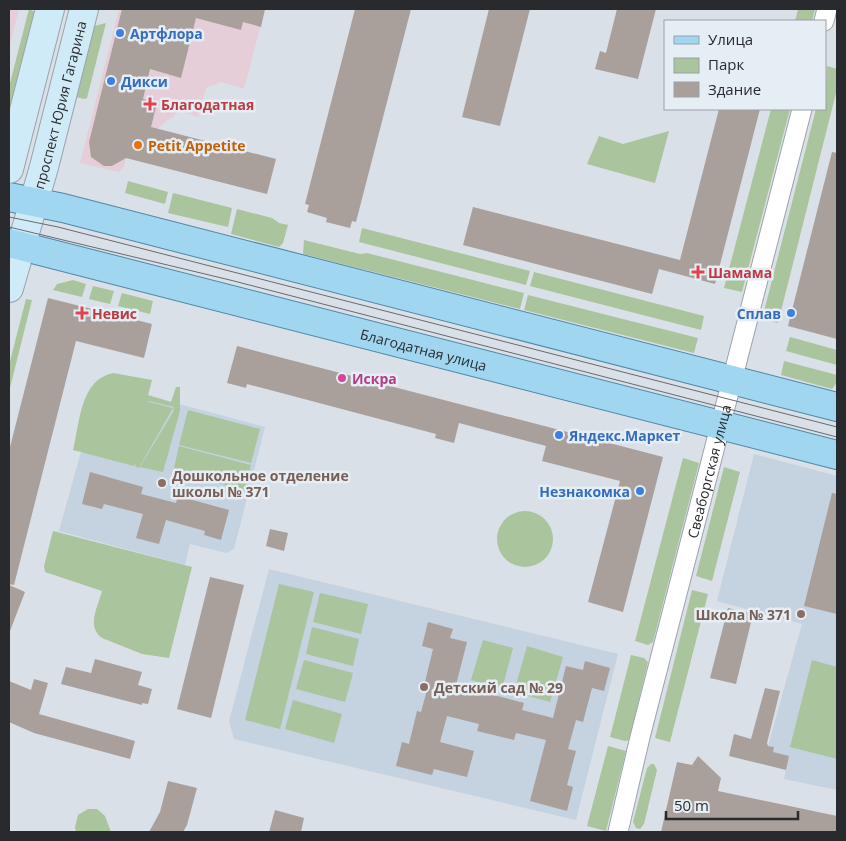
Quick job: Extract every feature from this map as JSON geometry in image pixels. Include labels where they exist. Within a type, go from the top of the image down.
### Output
[{"type":"main road","points":[[9,169],[50,9]]},
{"type":"main road","name":"проспект Юрия Гагарина","points":[[9,288],[21,199],[84,9]]},
{"type":"main road","points":[[21,199],[837,407]]},
{"type":"main road","name":"Благодатная улица","points":[[15,245],[837,454]]},
{"type":"street","name":"Свеаборгская улица","points":[[618,832],[642,728],[802,110]]},
{"type":"shaded area","points":[[9,9],[19,9],[9,49]]},
{"type":"shaded area","points":[[119,9],[265,9],[244,89],[221,82],[206,88],[198,117],[180,111],[128,151],[124,167],[119,172],[80,163]]},
{"type":"shaded area","name":"Дошкольное отделение школы № 371","points":[[100,383],[265,427],[234,549],[226,553],[190,544],[185,565],[59,531]]},
{"type":"shaded area","name":"Школа № 371","points":[[754,454],[837,476],[837,790],[784,779],[789,756],[773,752],[774,747],[768,746],[802,624],[717,601]]},
{"type":"shaded area","name":"Детский сад № 29","points":[[269,569],[618,654],[576,820],[234,739],[229,721]]},
{"type":"green space","points":[[29,9],[37,13],[9,133],[9,87]]},
{"type":"green space","points":[[798,9],[815,9],[812,20],[795,20]]},
{"type":"green space","points":[[106,23],[87,98],[76,97],[94,26]]},
{"type":"green space","points":[[827,66],[837,69],[837,89],[778,323],[762,319],[816,110],[826,110]]},
{"type":"green space","points":[[771,110],[790,110],[742,292],[724,288]]},
{"type":"green space","points":[[669,131],[655,183],[587,164],[599,136],[623,144]]},
{"type":"green space","points":[[128,181],[168,192],[165,204],[125,193]]},
{"type":"green space","points":[[173,193],[232,208],[228,227],[168,213]]},
{"type":"green space","points":[[237,209],[272,218],[279,223],[288,225],[283,243],[279,247],[231,234]]},
{"type":"green space","points":[[362,228],[530,271],[526,285],[359,242]]},
{"type":"green space","points":[[304,240],[360,254],[367,253],[524,293],[520,309],[303,254]]},
{"type":"green space","points":[[534,272],[704,316],[701,330],[530,286]]},
{"type":"green space","points":[[73,280],[86,284],[82,297],[53,290],[57,284]]},
{"type":"green space","points":[[93,286],[114,291],[110,304],[89,299]]},
{"type":"green space","points":[[122,293],[153,301],[150,314],[118,306]]},
{"type":"green space","points":[[528,295],[698,338],[694,353],[524,310]]},
{"type":"green space","points":[[26,299],[32,300],[9,392],[9,365]]},
{"type":"green space","points":[[790,337],[837,350],[837,365],[786,351]]},
{"type":"green space","points":[[784,361],[837,375],[836,384],[832,389],[781,375]]},
{"type":"green space","points":[[113,373],[152,380],[148,395],[171,402],[176,387],[180,387],[180,411],[163,472],[140,467],[173,412],[174,407],[149,401],[147,409],[149,402],[173,408],[139,468],[135,466],[136,462],[134,466],[73,450],[80,415],[88,393],[102,377]]},
{"type":"green space","points":[[188,410],[260,429],[251,463],[179,445]]},
{"type":"green space","points":[[179,446],[251,465],[244,490],[177,472],[174,468]]},
{"type":"green space","points":[[683,458],[699,463],[653,642],[648,645],[635,641]]},
{"type":"green space","points":[[724,467],[740,472],[712,581],[696,576]]},
{"type":"green space","points":[[519,511],[531,511],[541,515],[549,523],[553,539],[549,555],[541,563],[531,567],[519,567],[509,563],[501,555],[497,545],[497,533],[501,523],[509,515]]},
{"type":"green space","points":[[53,531],[192,567],[169,658],[142,654],[102,638],[97,633],[94,622],[102,591],[45,572],[44,566]]},
{"type":"green space","points":[[279,584],[314,592],[280,729],[245,720]]},
{"type":"green space","points":[[692,590],[708,594],[670,742],[655,738]]},
{"type":"green space","points":[[320,593],[368,604],[361,634],[313,622]]},
{"type":"green space","points":[[312,627],[359,639],[353,666],[306,654]]},
{"type":"green space","points":[[483,640],[513,648],[502,689],[471,680]]},
{"type":"green space","points":[[527,646],[563,657],[550,702],[514,692]]},
{"type":"green space","points":[[631,655],[644,658],[648,662],[629,740],[625,741],[610,737]]},
{"type":"green space","points":[[304,660],[353,673],[345,702],[296,689]]},
{"type":"green space","points":[[812,660],[837,667],[837,759],[790,747]]},
{"type":"green space","points":[[293,700],[342,714],[334,743],[285,729]]},
{"type":"green space","points":[[608,746],[626,751],[606,831],[587,826]]},
{"type":"green space","points":[[654,764],[657,770],[644,824],[640,829],[636,828],[633,822],[647,768]]},
{"type":"green space","points":[[88,809],[97,809],[105,816],[111,832],[76,832],[75,827],[78,815]]},
{"type":"building","points":[[122,9],[265,9],[261,27],[243,22],[241,30],[196,18],[181,78],[150,69],[143,99],[157,103],[151,127],[276,159],[267,194],[126,158],[112,166],[104,166],[91,157],[89,142]]},
{"type":"building","points":[[355,9],[411,9],[356,222],[352,221],[350,228],[326,222],[327,218],[307,212],[309,205],[305,204]]},
{"type":"building","points":[[489,9],[530,9],[500,126],[462,117]]},
{"type":"building","points":[[617,9],[656,9],[638,79],[595,69],[600,51],[606,53]]},
{"type":"building","points":[[719,110],[760,110],[715,284],[659,269],[652,294],[463,245],[473,207],[680,260]]},
{"type":"building","points":[[832,152],[837,153],[837,339],[788,326]]},
{"type":"building","points":[[48,298],[152,324],[144,358],[76,341],[14,585],[9,584],[9,451]]},
{"type":"building","points":[[237,346],[663,457],[623,612],[588,602],[620,481],[542,461],[546,446],[459,423],[454,443],[435,438],[436,434],[247,384],[246,388],[227,383]]},
{"type":"building","points":[[90,472],[143,487],[141,494],[176,503],[178,496],[229,510],[221,540],[204,535],[205,531],[166,520],[159,544],[136,538],[143,514],[104,504],[102,509],[82,504]]},
{"type":"building","points":[[832,493],[837,494],[837,614],[804,606]]},
{"type":"building","points":[[270,529],[288,533],[284,551],[266,546]]},
{"type":"building","points":[[210,577],[244,585],[211,718],[177,709]]},
{"type":"building","points":[[9,585],[25,592],[10,631],[9,631]]},
{"type":"building","points":[[728,608],[753,614],[736,684],[710,678]]},
{"type":"building","points":[[428,622],[453,629],[450,638],[467,642],[456,685],[524,703],[522,710],[553,718],[566,666],[583,670],[585,661],[610,668],[604,691],[592,688],[583,722],[576,720],[568,749],[576,751],[567,785],[573,787],[567,811],[530,801],[546,740],[516,733],[514,740],[477,731],[479,724],[447,716],[440,742],[474,751],[467,777],[434,769],[432,775],[396,766],[402,742],[409,744],[417,711],[421,712],[429,683],[425,682],[433,649],[422,646]]},
{"type":"building","points":[[95,659],[142,672],[138,685],[152,689],[148,704],[142,703],[142,705],[61,684],[66,667],[91,673]]},
{"type":"building","points":[[34,679],[48,683],[39,714],[135,741],[130,759],[34,733],[9,722],[9,681],[31,690]]},
{"type":"building","points":[[765,688],[780,691],[767,743],[768,746],[774,747],[773,752],[789,756],[786,770],[729,756],[734,734],[751,739]]},
{"type":"building","points":[[698,756],[721,778],[718,791],[837,816],[837,832],[661,832],[677,762],[692,765]]},
{"type":"building","points":[[168,781],[197,788],[187,825],[183,832],[149,832],[160,812]]},
{"type":"building","points":[[275,810],[304,818],[301,832],[269,832]]},
{"type":"tram line","points":[[9,217],[58,227],[837,427]]},
{"type":"tram line","points":[[9,227],[230,280],[837,437]]},
{"type":"place","name":"Артфлора","points":[[120,33]]},
{"type":"place","name":"Дикси","points":[[111,81]]},
{"type":"place","name":"Благодатная","points":[[150,104]]},
{"type":"place","name":"Petit Appetite","points":[[138,145]]},
{"type":"place","name":"Шамама","points":[[698,272]]},
{"type":"place","name":"Невис","points":[[82,313]]},
{"type":"place","name":"Сплав","points":[[791,313]]},
{"type":"place","name":"Искра","points":[[342,378]]},
{"type":"place","name":"Яндекс.Маркет","points":[[559,435]]},
{"type":"place","name":"Дошкольное отделение школы № 371","points":[[162,483]]},
{"type":"place","name":"Незнакомка","points":[[640,491]]},
{"type":"place","name":"Школа № 371","points":[[801,614]]},
{"type":"place","name":"Детский сад № 29","points":[[424,687]]}]
